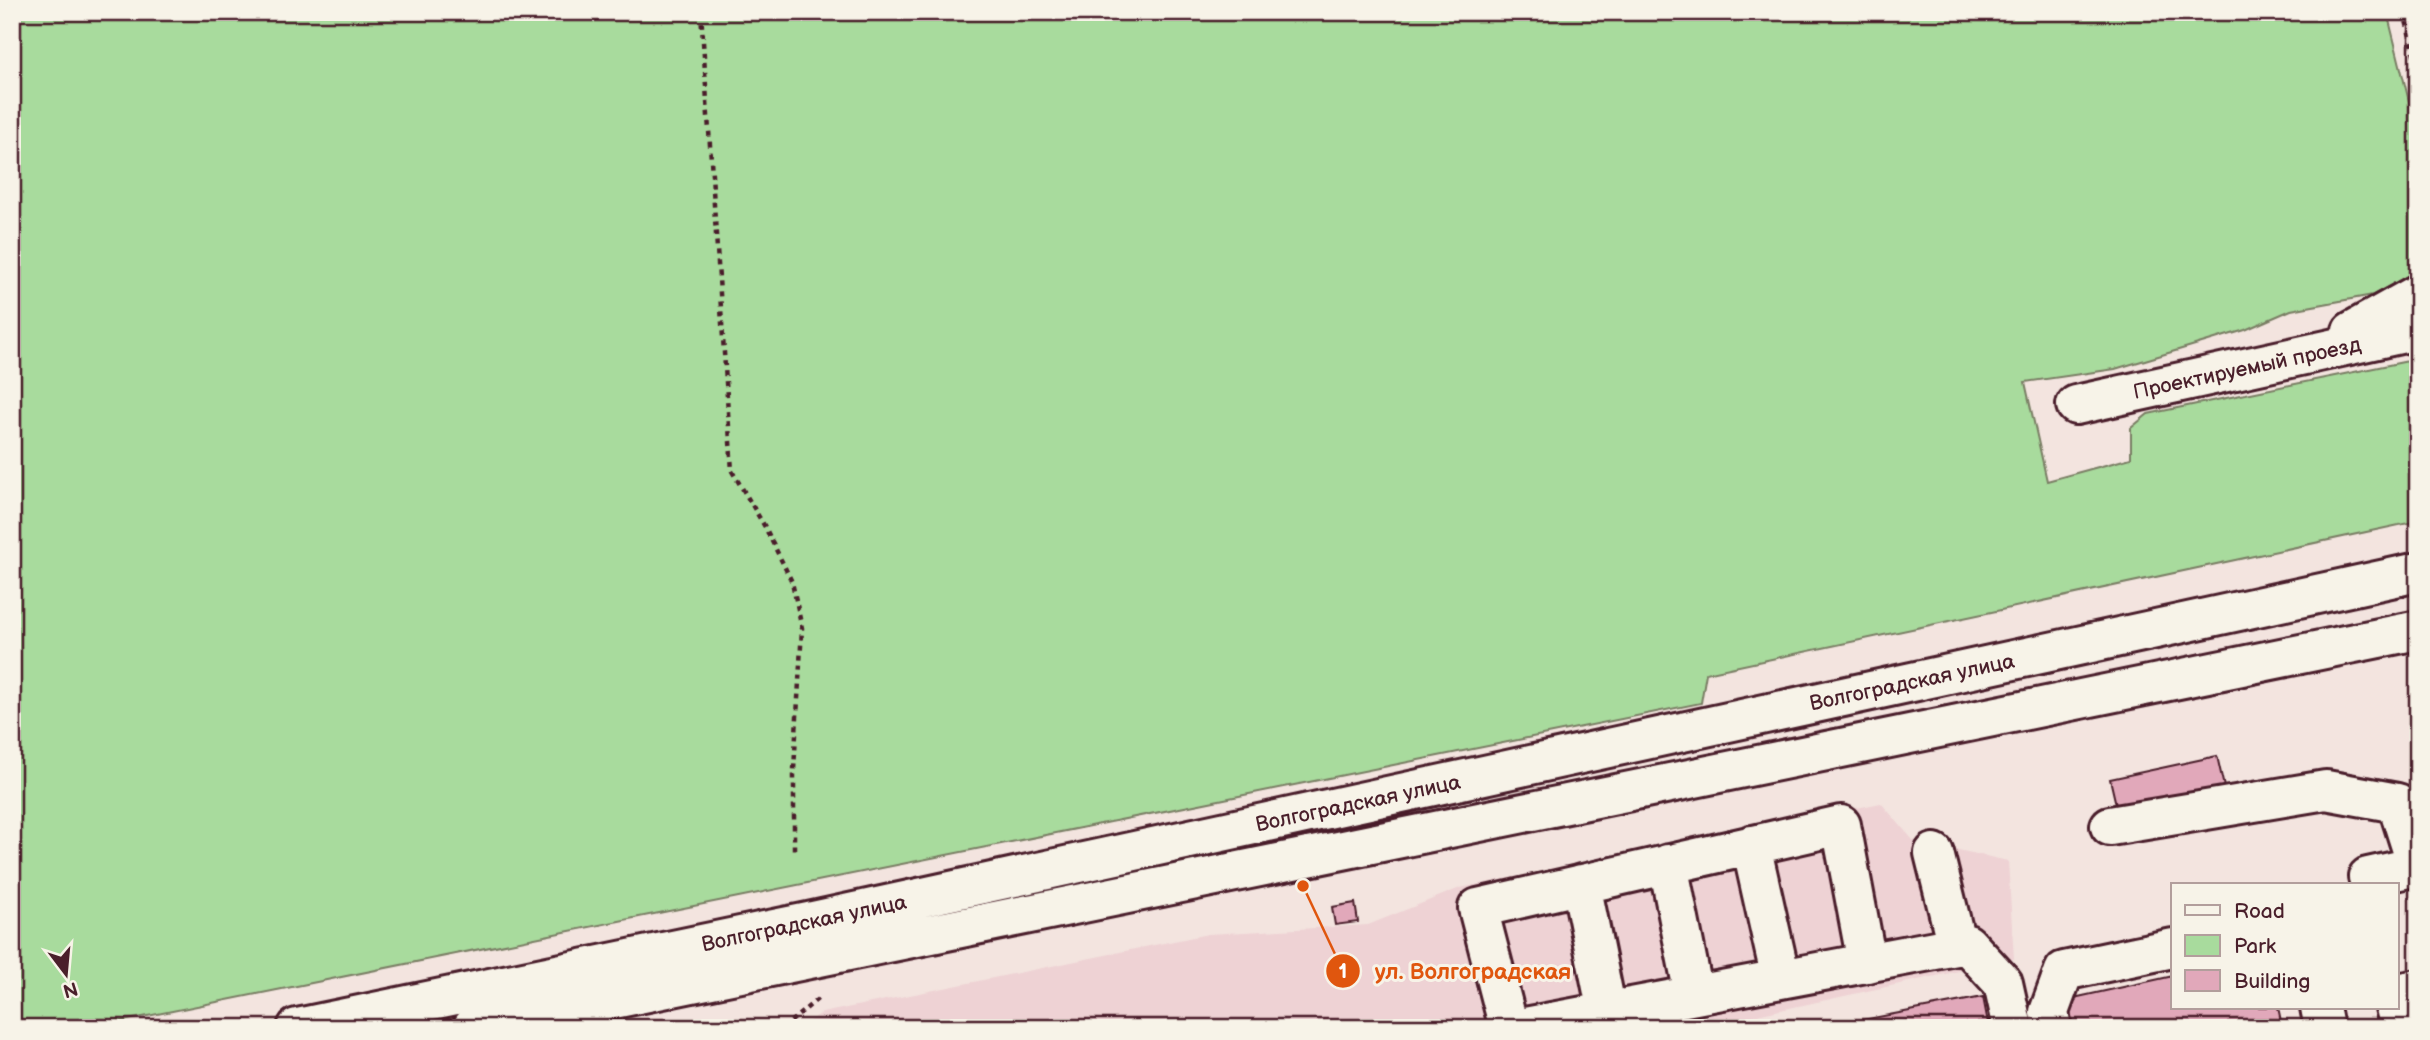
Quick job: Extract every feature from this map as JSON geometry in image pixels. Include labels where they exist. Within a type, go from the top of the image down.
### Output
[{"type":"main road","points":[[2304,355],[2418,294]]},
{"type":"main road","name":"Проектируемый проезд","points":[[2076,404],[2418,330]]},
{"type":"main road","name":"Волгоградская улица","points":[[297,1028],[808,922],[2418,572]]},
{"type":"main road","name":"Волгоградская улица","points":[[472,1028],[2418,630]]},
{"type":"main road","points":[[2110,826],[2326,790],[2396,803],[2418,866],[2368,877],[2370,883]]},
{"type":"main road","points":[[1509,1028],[1478,908],[1841,825],[1867,963]]},
{"type":"main road","points":[[1751,845],[1781,979]]},
{"type":"main road","points":[[1934,853],[1957,946]]},
{"type":"main road","points":[[1668,864],[1695,995]]},
{"type":"main road","points":[[1581,884],[1606,1012]]},
{"type":"main road","points":[[1520,1028],[1967,944],[2003,983],[2013,1028]]},
{"type":"main road","points":[[2052,1028],[2049,1012],[2064,971],[2171,947]]},
{"type":"main road","points":[[2398,993],[2418,989]]},
{"type":"main road","points":[[2395,1009],[2400,1028]]},
{"type":"path","points":[[701,12],[732,471],[765,527],[792,582],[802,628],[794,770],[794,850]]},
{"type":"path","points":[[2404,12],[2418,71]]},
{"type":"path","points":[[783,1028],[823,994]]},
{"type":"shaded area","points":[[1881,803],[1913,840],[2008,861],[2014,959],[1698,1028],[798,1028],[822,1013],[1208,934],[1368,925],[1460,888]]},
{"type":"green space","points":[[12,12],[2387,12],[2418,138],[2418,271],[2373,295],[2291,310],[2245,330],[2115,369],[2025,382],[2047,481],[2131,458],[2131,428],[2148,414],[2418,359],[2418,521],[1706,673],[1701,703],[88,1028],[12,1028]]},
{"type":"building","points":[[2217,756],[2224,787],[2117,809],[2110,779]]},
{"type":"building","points":[[1355,903],[1358,922],[1335,925],[1332,907]]},
{"type":"building","points":[[2171,976],[2171,1009],[2278,1009],[2282,1026],[2065,1028],[2060,1001]]},
{"type":"building","points":[[1983,997],[1989,1028],[1821,1028]]},
{"type":"place","name":"ул. Волгоградская","points":[[1303,886]]}]
